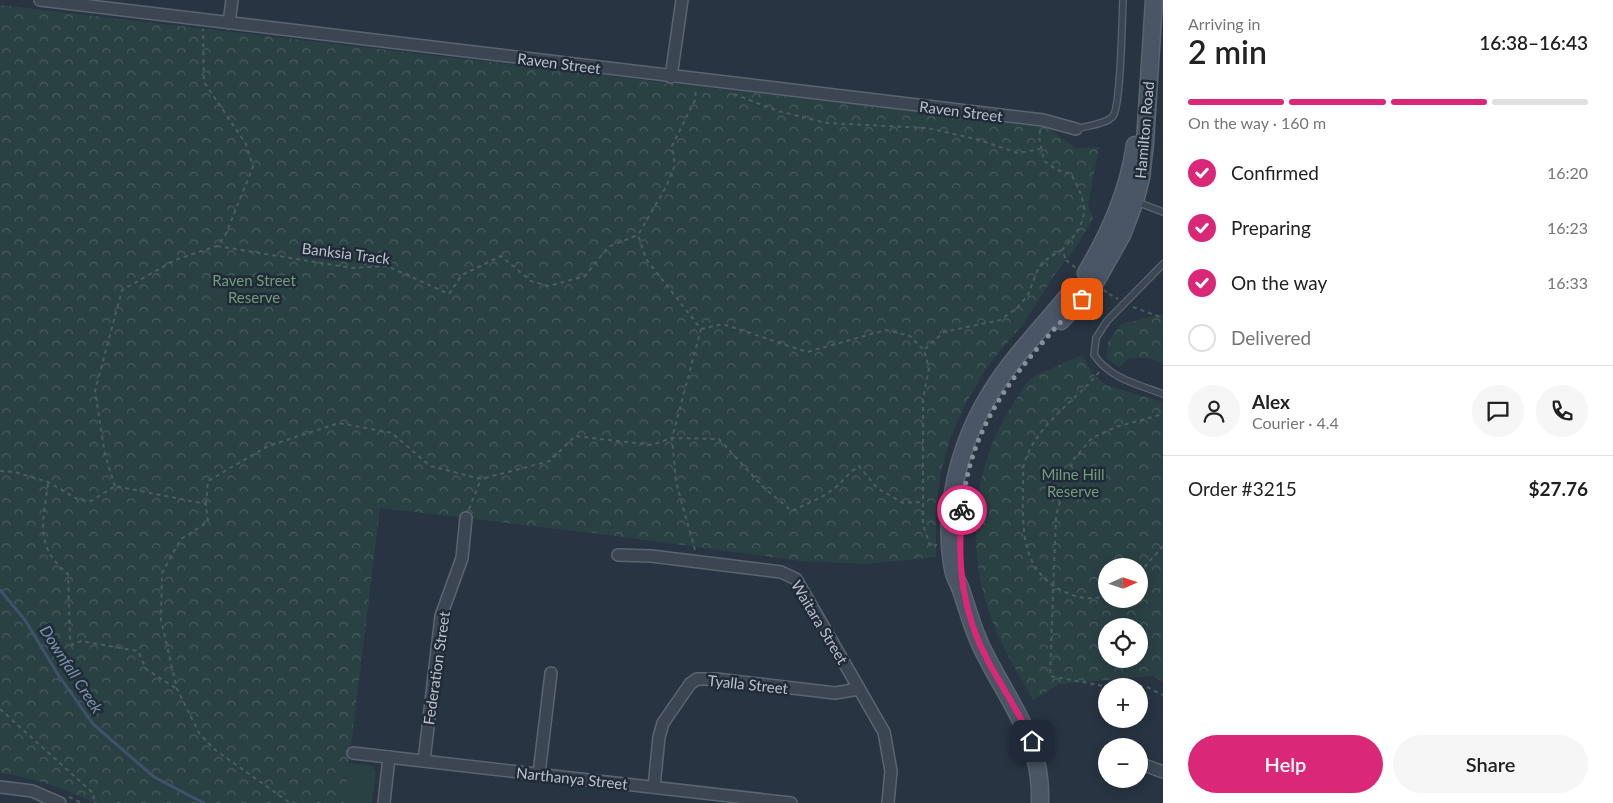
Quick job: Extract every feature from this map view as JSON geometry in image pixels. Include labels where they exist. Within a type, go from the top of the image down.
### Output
[{"type":"main road","name":"Hamilton Road","points":[[1091,277],[1122,235],[1129,199],[1137,128],[1143,0]]},
{"type":"main road","name":"Hamilton Road","points":[[1129,199],[1144,156],[1154,0]]},
{"type":"main road","points":[[1040,803],[1040,777],[1032,741],[982,650],[953,570],[951,534],[953,499],[965,448],[981,410],[997,382],[1077,295]]},
{"type":"street","name":"Raven Street","points":[[40,0],[1043,120],[1076,129]]},
{"type":"street","points":[[229,23],[232,0]]},
{"type":"street","points":[[671,76],[682,0]]},
{"type":"street","name":"Federation Street","points":[[424,761],[441,616],[462,558],[466,518]]},
{"type":"street","name":"Waitara Street","points":[[618,555],[652,556],[791,574],[799,584],[886,736],[891,771],[888,803]]},
{"type":"street","points":[[539,774],[550,673]]},
{"type":"street","name":"Tyalla Street","points":[[654,787],[660,730],[686,689],[698,679],[716,679],[835,693],[859,689]]},
{"type":"street","name":"Narthanya Street","points":[[353,753],[791,803]]},
{"type":"street","points":[[384,803],[389,757]]},
{"type":"street","points":[[1148,766],[1163,772]]},
{"type":"street","points":[[0,788],[32,792],[60,803]]},
{"type":"lane","name":"Hamilton Road","points":[[1076,129],[1106,121],[1114,113],[1120,62],[1123,0]]},
{"type":"lane","points":[[1129,199],[1155,207],[1163,212]]},
{"type":"lane","points":[[1163,264],[1107,321],[1096,338],[1094,355],[1103,367],[1116,377],[1163,394]]},
{"type":"path","points":[[115,486],[105,455],[95,390],[122,290],[175,260],[216,246],[225,236],[240,204],[253,167],[246,144],[204,82],[204,20]]},
{"type":"path","points":[[698,79],[695,100],[672,146],[675,165],[666,188],[638,235],[646,259],[700,329]]},
{"type":"path","points":[[728,92],[778,111],[827,123],[927,128],[976,139],[1018,153],[1040,149]]},
{"type":"path","points":[[924,350],[944,332],[1000,320],[1016,309],[1028,296],[1038,269],[1047,259],[1062,250],[1076,235],[1082,223],[1085,201],[1071,174],[1057,170],[1044,161],[1038,137],[1043,120]]},
{"type":"path","name":"Banksia Track","points":[[216,246],[352,268],[387,266],[449,294],[462,275],[501,256],[531,281],[549,286],[569,282],[586,276],[608,247],[638,235]]},
{"type":"path","points":[[1062,250],[1066,260],[1109,294]]},
{"type":"path","points":[[1125,303],[1163,318]]},
{"type":"path","points":[[700,329],[723,324],[808,352],[886,330],[910,336],[924,350],[929,368],[923,399],[923,525],[930,545],[939,546]]},
{"type":"path","points":[[698,562],[676,482],[672,438],[700,329]]},
{"type":"path","points":[[1098,597],[1075,597],[1041,576],[1031,561],[1025,546],[1023,469],[1033,441],[1050,422],[1083,392],[1103,367]]},
{"type":"path","points":[[1098,685],[1050,676],[1055,586],[1056,515],[1073,460],[1092,438],[1116,427],[1163,414]]},
{"type":"path","points":[[290,803],[214,749],[199,733],[177,689],[161,620],[162,573],[181,539],[208,522],[206,504],[208,481],[268,446],[339,423],[392,433],[430,466],[482,479],[550,461],[575,436],[652,446],[672,438],[718,439],[764,488],[792,511],[831,492],[842,482],[846,474],[859,466],[877,488],[903,503],[923,502]]},
{"type":"path","points":[[0,472],[15,472],[48,482],[79,500],[91,501],[115,486],[206,504]]},
{"type":"path","points":[[466,518],[482,479]]},
{"type":"path","points":[[48,482],[42,532],[53,562],[68,574],[70,639],[72,645],[81,641],[138,651],[146,669],[177,689]]},
{"type":"path","points":[[1148,563],[1163,546]]},
{"type":"path","points":[[1148,688],[1163,695]]},
{"type":"path","points":[[0,709],[94,794],[93,803]]},
{"type":"green space","name":"Raven Street Reserve","points":[[0,5],[1048,127],[1075,148],[1099,147],[1088,205],[1093,218],[1077,246],[1053,277],[1024,323],[989,364],[967,401],[951,436],[941,471],[936,506],[936,557],[866,564],[801,561],[600,534],[380,508],[344,803],[95,803],[56,786],[0,773]]},
{"type":"green space","points":[[1163,314],[1163,364],[1149,358],[1129,358],[1119,367],[1106,358],[1108,342],[1121,324]]},
{"type":"green space","name":"Milne Hill Reserve","points":[[1082,355],[1092,373],[1106,385],[1163,402],[1163,682],[1153,676],[1098,678],[1098,681],[1059,684],[1033,700],[1003,646],[993,623],[982,585],[977,558],[977,503],[982,476],[990,450],[1001,425],[1026,384],[1033,377]]},
{"type":"green space","points":[[348,763],[373,766],[376,772],[372,803],[344,803]]},
{"type":"waterway","name":"Downfall Creek","points":[[0,590],[25,620],[59,676],[93,724],[154,777],[204,803]]},
{"type":"tunnel","points":[[1082,299],[1096,281]]},
{"type":"way so far","points":[[962,510],[963,495],[971,460],[990,412],[1011,379],[1024,363],[1082,299]]},
{"type":"route","points":[[962,510],[960,534],[963,570],[962,594],[971,625],[982,650],[1032,741]]}]
